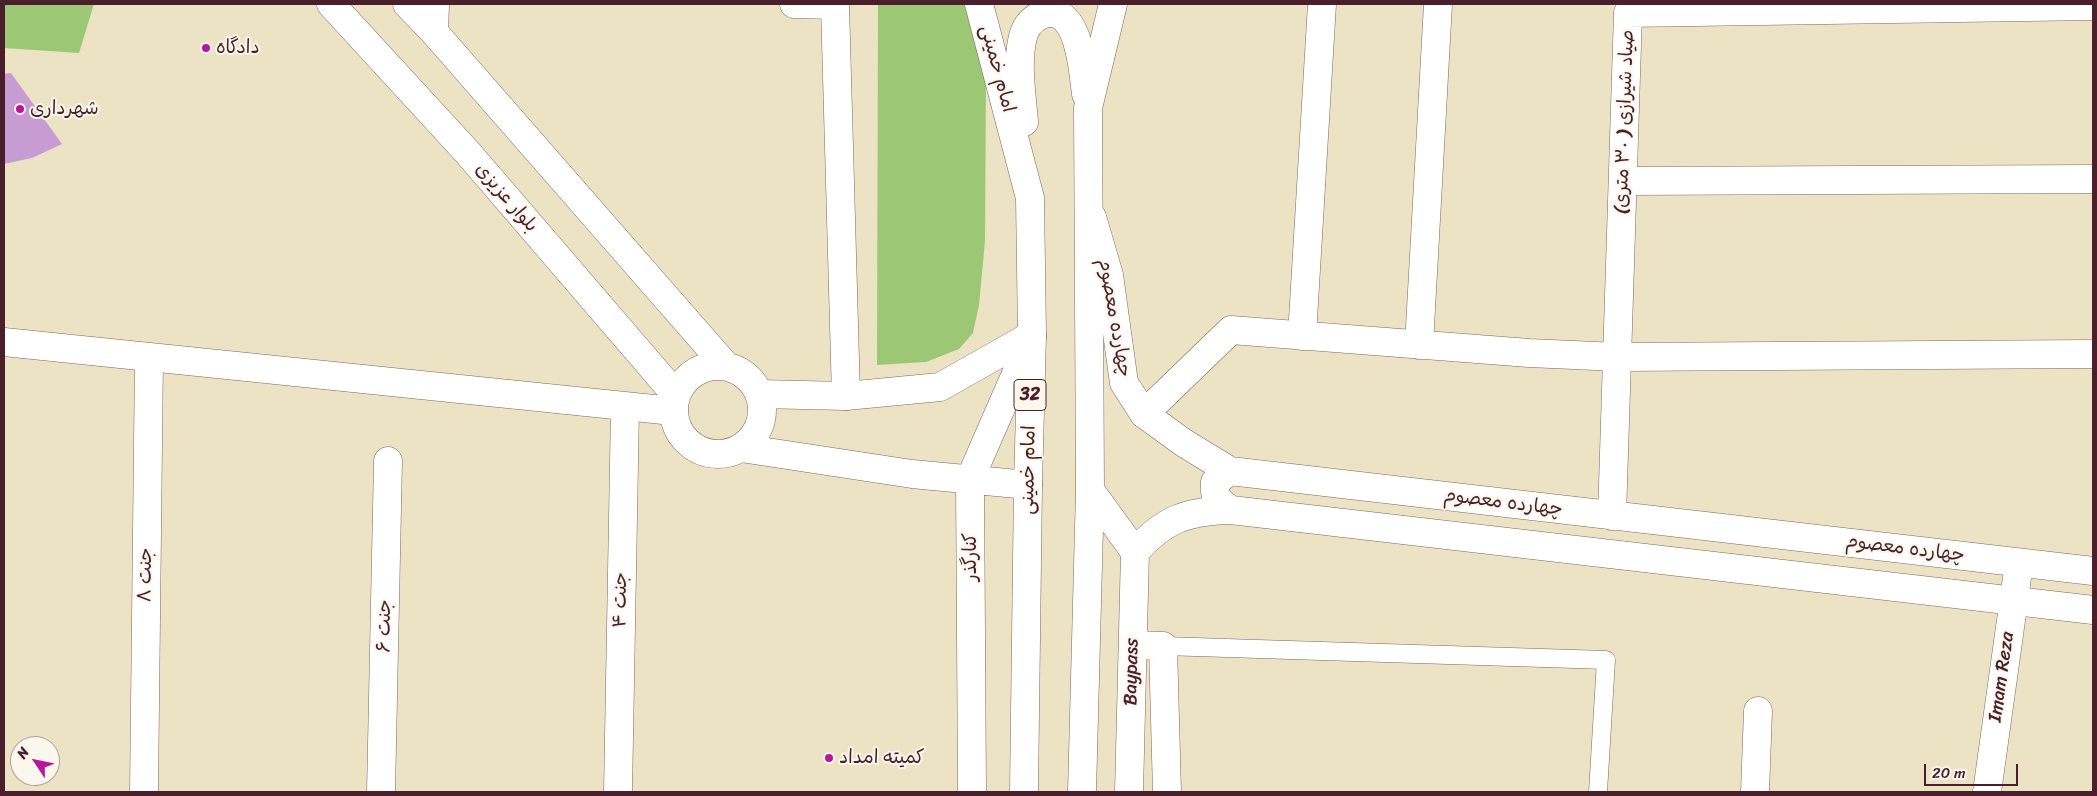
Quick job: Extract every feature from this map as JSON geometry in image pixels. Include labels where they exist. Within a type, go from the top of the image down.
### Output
[{"type":"main road","name":"بلوار عزیزی","points":[[331,4],[468,153],[674,403]]},
{"type":"main road","points":[[407,4],[434,32],[726,366]]},
{"type":"main road","points":[[434,32],[435,4]]},
{"type":"main road","points":[[794,4],[835,4],[846,396]]},
{"type":"main road","name":"امام خمینی","points":[[979,4],[1030,198],[1032,335],[1024,792]]},
{"type":"main road","points":[[1088,108],[1113,4]]},
{"type":"main road","points":[[1302,336],[1322,4]]},
{"type":"main road","points":[[1419,345],[1438,4]]},
{"type":"main road","name":"صیاد شیرازی ( ۳۰ متری)","points":[[1612,516],[1628,8],[2093,6]]},
{"type":"main road","points":[[1030,198],[1021,74],[1022,41],[1027,26],[1033,18],[1046,12],[1055,12],[1065,17],[1073,26],[1082,62],[1088,108],[1090,490],[1082,792]]},
{"type":"main road","points":[[1624,181],[2093,179]]},
{"type":"main road","name":"چهارده معصوم","points":[[1089,207],[1109,275],[1124,382],[1144,414],[1184,443],[1230,471],[2093,571]]},
{"type":"main road","points":[[1144,414],[1231,330],[1419,345],[1618,357],[2093,354]]},
{"type":"main road","points":[[759,394],[846,396],[940,386],[1032,335]]},
{"type":"main road","name":"کنارگذر","points":[[972,792],[970,479],[1032,335]]},
{"type":"main road","points":[[4,342],[625,408],[674,403]]},
{"type":"main road","name":"جنت ۸","points":[[144,792],[149,358]]},
{"type":"main road","points":[[741,448],[756,433],[762,414],[759,394],[752,381],[740,371],[726,366],[705,367],[687,378],[674,403],[680,433],[696,450],[719,455],[741,448],[912,474],[1028,485]]},
{"type":"main road","name":"جنت ۴","points":[[618,792],[625,408]]},
{"type":"main road","name":"جنت ۶","points":[[381,792],[388,461]]},
{"type":"main road","points":[[1230,471],[1215,482],[1214,491],[1219,502],[1231,510]]},
{"type":"main road","points":[[1090,490],[1135,552]]},
{"type":"main road","name":"چهارده معصوم","points":[[1135,552],[1152,532],[1177,519],[1202,510],[1231,510],[2093,610]]},
{"type":"main road","name":"Baypass","points":[[1129,792],[1135,552]]},
{"type":"main road","name":"Imam Reza","points":[[1987,792],[2012,601],[2019,563]]},
{"type":"main road","points":[[1132,645],[1163,646],[1167,792]]},
{"type":"main road","points":[[1755,792],[1758,711]]},
{"type":"lane","points":[[1163,646],[1606,660],[1598,792]]},
{"type":"green space","points":[[4,4],[94,4],[79,53],[4,48]]},
{"type":"green space","points":[[878,4],[965,4],[986,75],[985,241],[979,305],[973,333],[959,349],[926,362],[877,365]]},
{"type":"building","name":"شهرداری","points":[[11,73],[62,144],[32,158],[4,164],[4,74]]},
{"type":"place","name":"دادگاه","points":[[206,48]]},
{"type":"place","name":"شهرداری","points":[[20,109]]},
{"type":"place","name":"کمیته امداد","points":[[829,758]]}]
